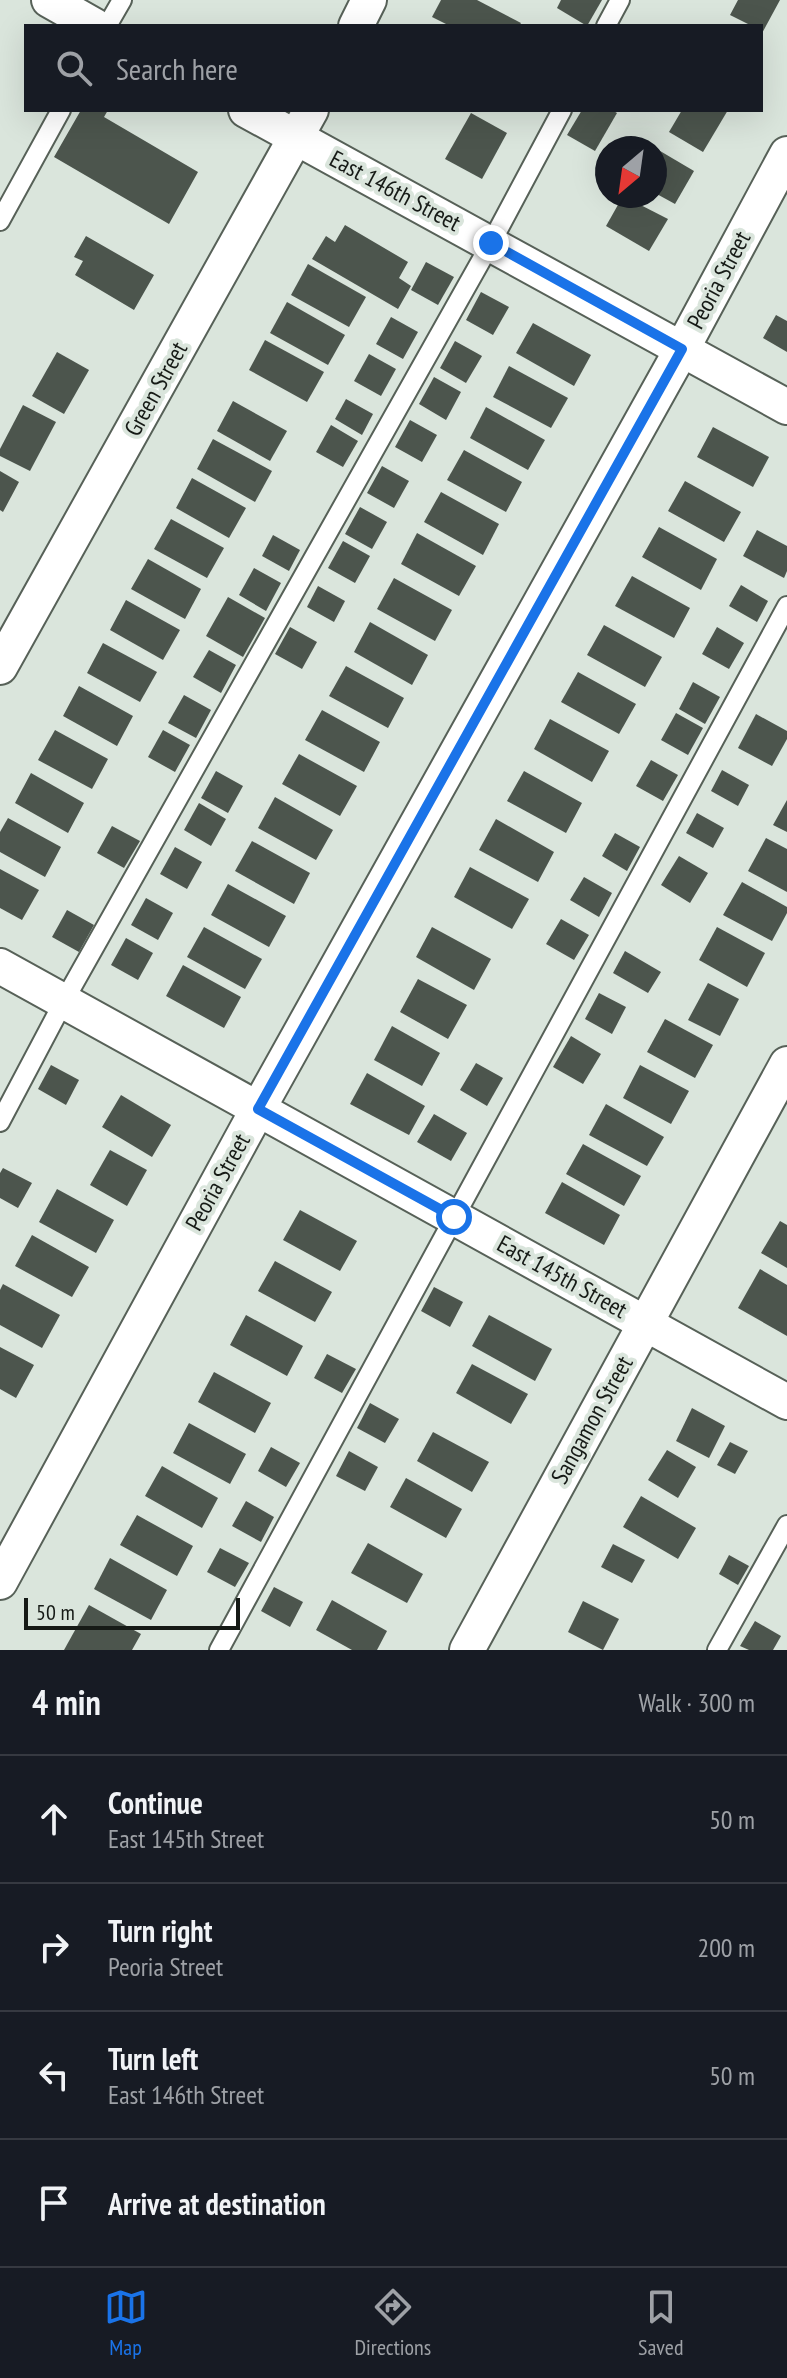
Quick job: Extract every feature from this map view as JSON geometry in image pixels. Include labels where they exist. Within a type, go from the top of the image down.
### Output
[{"type":"street","points":[[49,0],[91,24]]},
{"type":"street","points":[[357,24],[369,0]]},
{"type":"street","name":"East 146th Street","points":[[254,112],[303,124],[491,243],[787,407]]},
{"type":"street","name":"Green Street","points":[[0,667],[303,124]]},
{"type":"street","name":"Peoria Street","points":[[0,1582],[787,154]]},
{"type":"street","name":"East 145th Street","points":[[0,966],[787,1402]]},
{"type":"street","name":"Sangamon Street","points":[[467,1650],[787,1064]]},
{"type":"lane","points":[[108,24],[122,0]]},
{"type":"lane","points":[[607,24],[620,0]]},
{"type":"lane","points":[[0,221],[60,112]]},
{"type":"lane","points":[[0,1122],[64,1001],[491,243],[561,112]]},
{"type":"lane","points":[[219,1650],[787,606]]},
{"type":"lane","points":[[717,1650],[787,1525]]},
{"type":"building","points":[[441,0],[477,0],[521,23],[446,24],[432,17]]},
{"type":"building","points":[[561,0],[602,0],[588,24],[557,8]]},
{"type":"building","points":[[738,0],[780,0],[763,31],[763,24],[748,24],[730,15]]},
{"type":"building","points":[[80,112],[107,112],[104,117],[198,172],[169,224],[54,157]]},
{"type":"building","points":[[581,112],[615,112],[604,136],[595,136],[595,151],[567,135]]},
{"type":"building","points":[[681,112],[727,112],[703,152],[669,132]]},
{"type":"building","points":[[471,113],[507,133],[482,179],[445,159]]},
{"type":"building","points":[[667,155],[694,171],[675,204],[667,200]]},
{"type":"building","points":[[616,208],[646,208],[668,219],[649,251],[606,226]]},
{"type":"building","points":[[345,225],[408,262],[399,278],[411,286],[398,309],[312,259],[326,236],[335,242]]},
{"type":"building","points":[[86,236],[154,275],[134,310],[75,275],[83,261],[74,257]]},
{"type":"building","points":[[426,262],[454,277],[438,305],[411,290]]},
{"type":"building","points":[[308,264],[366,297],[349,327],[291,295]]},
{"type":"building","points":[[481,292],[509,307],[493,335],[466,320]]},
{"type":"building","points":[[287,302],[345,335],[328,365],[270,333]]},
{"type":"building","points":[[776,315],[787,321],[787,352],[763,338]]},
{"type":"building","points":[[391,317],[418,332],[403,359],[376,344]]},
{"type":"building","points":[[533,323],[591,355],[574,386],[516,353]]},
{"type":"building","points":[[265,340],[324,372],[307,402],[249,370]]},
{"type":"building","points":[[455,341],[482,356],[466,383],[440,368]]},
{"type":"building","points":[[57,352],[89,370],[64,414],[32,396]]},
{"type":"building","points":[[369,354],[396,369],[381,396],[354,381]]},
{"type":"building","points":[[509,366],[568,398],[551,428],[493,397]]},
{"type":"building","points":[[434,377],[461,392],[446,420],[419,404]]},
{"type":"building","points":[[346,399],[373,414],[362,435],[335,419]]},
{"type":"building","points":[[233,401],[287,431],[270,461],[217,431]]},
{"type":"building","points":[[23,405],[56,422],[30,471],[0,456],[0,449]]},
{"type":"building","points":[[486,407],[545,440],[528,470],[470,438]]},
{"type":"building","points":[[410,420],[437,435],[422,462],[395,447]]},
{"type":"building","points":[[331,425],[358,441],[343,467],[316,452]]},
{"type":"building","points":[[713,427],[769,457],[753,487],[697,457]]},
{"type":"building","points":[[213,439],[272,471],[255,502],[197,469]]},
{"type":"building","points":[[464,450],[522,482],[506,512],[447,480]]},
{"type":"building","points":[[382,466],[409,481],[394,508],[367,493]]},
{"type":"building","points":[[0,471],[19,482],[3,512],[0,510]]},
{"type":"building","points":[[192,478],[246,508],[229,538],[176,508]]},
{"type":"building","points":[[685,481],[741,512],[724,542],[668,511]]},
{"type":"building","points":[[441,492],[499,524],[483,555],[424,522]]},
{"type":"building","points":[[360,507],[387,522],[372,549],[345,534]]},
{"type":"building","points":[[171,519],[224,548],[207,578],[154,549]]},
{"type":"building","points":[[659,527],[717,559],[701,590],[642,557]]},
{"type":"building","points":[[757,530],[787,546],[784,578],[743,556]]},
{"type":"building","points":[[417,533],[476,566],[459,596],[401,564]]},
{"type":"building","points":[[273,535],[300,550],[289,571],[262,556]]},
{"type":"building","points":[[343,541],[370,556],[355,583],[328,568]]},
{"type":"building","points":[[148,559],[201,589],[185,619],[131,589]]},
{"type":"building","points":[[254,568],[281,583],[266,611],[239,595]]},
{"type":"building","points":[[632,576],[690,608],[674,638],[615,606]]},
{"type":"building","points":[[394,578],[452,610],[435,641],[377,609]]},
{"type":"building","points":[[741,585],[768,601],[757,622],[729,606]]},
{"type":"building","points":[[318,586],[345,601],[334,622],[307,607]]},
{"type":"building","points":[[228,597],[265,618],[243,657],[206,636]]},
{"type":"building","points":[[126,600],[180,630],[163,660],[110,630]]},
{"type":"building","points":[[370,622],[428,655],[412,685],[354,652]]},
{"type":"building","points":[[604,625],[662,657],[645,687],[587,655]]},
{"type":"building","points":[[290,627],[317,642],[302,669],[275,654]]},
{"type":"building","points":[[717,627],[744,643],[729,669],[702,654]]},
{"type":"building","points":[[103,643],[157,672],[140,702],[87,673]]},
{"type":"building","points":[[209,650],[236,665],[221,693],[193,677]]},
{"type":"building","points":[[346,666],[404,698],[388,728],[329,696]]},
{"type":"building","points":[[578,672],[636,704],[619,734],[561,702]]},
{"type":"building","points":[[693,682],[720,697],[705,724],[679,709]]},
{"type":"building","points":[[79,686],[133,716],[117,746],[63,716]]},
{"type":"building","points":[[184,695],[211,710],[196,738],[168,723]]},
{"type":"building","points":[[322,710],[380,742],[364,772],[305,740]]},
{"type":"building","points":[[676,713],[703,728],[688,755],[661,740]]},
{"type":"building","points":[[756,714],[787,731],[787,739],[772,766],[738,748]]},
{"type":"building","points":[[550,719],[609,751],[592,782],[534,749]]},
{"type":"building","points":[[55,730],[108,759],[92,789],[38,760]]},
{"type":"building","points":[[163,730],[190,745],[175,772],[148,757]]},
{"type":"building","points":[[299,754],[357,786],[340,816],[282,784]]},
{"type":"building","points":[[651,760],[678,775],[663,801],[636,786]]},
{"type":"building","points":[[722,770],[749,785],[738,806],[711,791]]},
{"type":"building","points":[[216,771],[243,786],[228,813],[201,798]]},
{"type":"building","points":[[524,771],[582,803],[566,833],[507,801]]},
{"type":"building","points":[[31,773],[84,803],[68,833],[15,803]]},
{"type":"building","points":[[275,797],[333,830],[316,860],[258,828]]},
{"type":"building","points":[[787,800],[787,832],[773,825]]},
{"type":"building","points":[[199,803],[226,819],[211,846],[184,830]]},
{"type":"building","points":[[697,813],[724,828],[713,848],[686,833]]},
{"type":"building","points":[[8,818],[61,847],[45,877],[0,852],[0,832]]},
{"type":"building","points":[[496,819],[554,852],[538,882],[479,850]]},
{"type":"building","points":[[112,826],[140,841],[124,868],[97,853]]},
{"type":"building","points":[[615,833],[640,847],[627,871],[602,856]]},
{"type":"building","points":[[766,838],[787,849],[787,892],[748,871]]},
{"type":"building","points":[[252,841],[310,873],[294,904],[235,871]]},
{"type":"building","points":[[175,847],[202,862],[187,889],[160,874]]},
{"type":"building","points":[[679,856],[708,873],[690,903],[661,885]]},
{"type":"building","points":[[470,867],[529,899],[512,929],[454,897]]},
{"type":"building","points":[[0,869],[39,890],[22,920],[0,908]]},
{"type":"building","points":[[584,877],[612,893],[599,917],[570,900]]},
{"type":"building","points":[[742,882],[787,907],[787,913],[772,941],[723,915]]},
{"type":"building","points":[[228,884],[286,916],[269,947],[211,915]]},
{"type":"building","points":[[146,898],[173,913],[158,940],[131,925]]},
{"type":"building","points":[[67,910],[94,925],[79,952],[52,937]]},
{"type":"building","points":[[561,919],[589,935],[574,960],[546,944]]},
{"type":"building","points":[[204,927],[262,959],[245,989],[187,957]]},
{"type":"building","points":[[432,927],[491,959],[474,990],[416,957]]},
{"type":"building","points":[[717,927],[765,953],[747,987],[699,960]]},
{"type":"building","points":[[126,938],[153,953],[138,980],[111,965]]},
{"type":"building","points":[[625,951],[661,972],[648,993],[613,973]]},
{"type":"building","points":[[183,965],[241,997],[224,1028],[166,996]]},
{"type":"building","points":[[418,979],[467,1005],[448,1039],[400,1012]]},
{"type":"building","points":[[708,983],[739,999],[720,1036],[688,1020]]},
{"type":"building","points":[[599,993],[626,1007],[612,1034],[585,1019]]},
{"type":"building","points":[[665,1019],[713,1045],[695,1078],[647,1052]]},
{"type":"building","points":[[392,1026],[440,1053],[422,1086],[374,1060]]},
{"type":"building","points":[[571,1036],[601,1054],[583,1084],[553,1067]]},
{"type":"building","points":[[476,1063],[503,1078],[487,1106],[460,1090]]},
{"type":"building","points":[[51,1065],[79,1080],[66,1105],[38,1089]]},
{"type":"building","points":[[640,1065],[689,1091],[671,1124],[623,1098]]},
{"type":"building","points":[[367,1073],[425,1106],[409,1135],[350,1104]]},
{"type":"building","points":[[121,1095],[171,1125],[152,1157],[102,1127]]},
{"type":"building","points":[[606,1104],[664,1137],[647,1166],[589,1135]]},
{"type":"building","points":[[434,1114],[467,1133],[451,1161],[417,1142]]},
{"type":"building","points":[[583,1144],[641,1176],[624,1206],[566,1174]]},
{"type":"building","points":[[110,1150],[147,1170],[127,1206],[90,1185]]},
{"type":"building","points":[[3,1168],[32,1183],[18,1208],[0,1198],[0,1173]]},
{"type":"building","points":[[562,1182],[620,1215],[604,1245],[545,1213]]},
{"type":"building","points":[[57,1189],[114,1220],[96,1253],[39,1222]]},
{"type":"building","points":[[300,1210],[357,1241],[340,1271],[283,1240]]},
{"type":"building","points":[[780,1221],[787,1225],[787,1268],[761,1253]]},
{"type":"building","points":[[32,1235],[89,1267],[72,1297],[15,1266]]},
{"type":"building","points":[[275,1261],[332,1292],[315,1322],[258,1291]]},
{"type":"building","points":[[760,1269],[787,1285],[787,1336],[738,1308]]},
{"type":"building","points":[[3,1284],[60,1315],[42,1348],[0,1325],[0,1290]]},
{"type":"building","points":[[434,1287],[463,1302],[450,1327],[421,1311]]},
{"type":"building","points":[[246,1315],[303,1346],[287,1376],[230,1345]]},
{"type":"building","points":[[489,1315],[552,1349],[535,1381],[472,1346]]},
{"type":"building","points":[[0,1347],[34,1365],[16,1398],[0,1389]]},
{"type":"building","points":[[327,1354],[356,1369],[342,1393],[314,1378]]},
{"type":"building","points":[[472,1364],[528,1394],[511,1424],[456,1393]]},
{"type":"building","points":[[214,1372],[271,1403],[255,1433],[198,1402]]},
{"type":"building","points":[[370,1403],[399,1419],[385,1443],[357,1428]]},
{"type":"building","points":[[692,1408],[725,1426],[709,1458],[676,1441]]},
{"type":"building","points":[[189,1423],[246,1454],[230,1484],[173,1453]]},
{"type":"building","points":[[433,1432],[489,1462],[472,1492],[417,1461]]},
{"type":"building","points":[[730,1442],[748,1451],[735,1474],[717,1465]]},
{"type":"building","points":[[271,1447],[300,1463],[286,1487],[258,1471]]},
{"type":"building","points":[[667,1450],[696,1467],[678,1498],[648,1480]]},
{"type":"building","points":[[349,1451],[378,1467],[365,1491],[336,1476]]},
{"type":"building","points":[[162,1466],[218,1498],[202,1528],[145,1496]]},
{"type":"building","points":[[406,1478],[462,1509],[446,1538],[390,1507]]},
{"type":"building","points":[[641,1496],[696,1528],[678,1559],[623,1527]]},
{"type":"building","points":[[246,1501],[274,1517],[261,1542],[232,1526]]},
{"type":"building","points":[[137,1515],[193,1546],[177,1576],[120,1545]]},
{"type":"building","points":[[368,1543],[423,1574],[407,1603],[351,1573]]},
{"type":"building","points":[[613,1544],[645,1560],[632,1583],[601,1567]]},
{"type":"building","points":[[220,1548],[249,1563],[235,1587],[207,1572]]},
{"type":"building","points":[[729,1555],[749,1566],[738,1585],[719,1574]]},
{"type":"building","points":[[110,1558],[167,1590],[151,1620],[94,1589]]},
{"type":"building","points":[[274,1587],[303,1602],[290,1627],[261,1611]]},
{"type":"building","points":[[332,1600],[387,1631],[377,1650],[352,1650],[316,1630]]},
{"type":"building","points":[[583,1601],[619,1619],[603,1650],[568,1632]]},
{"type":"building","points":[[89,1605],[141,1634],[132,1650],[64,1650]]},
{"type":"building","points":[[755,1621],[781,1636],[773,1650],[749,1650],[740,1646]]},
{"type":"route","points":[[454,1217],[258,1109],[682,349],[491,243]]}]
